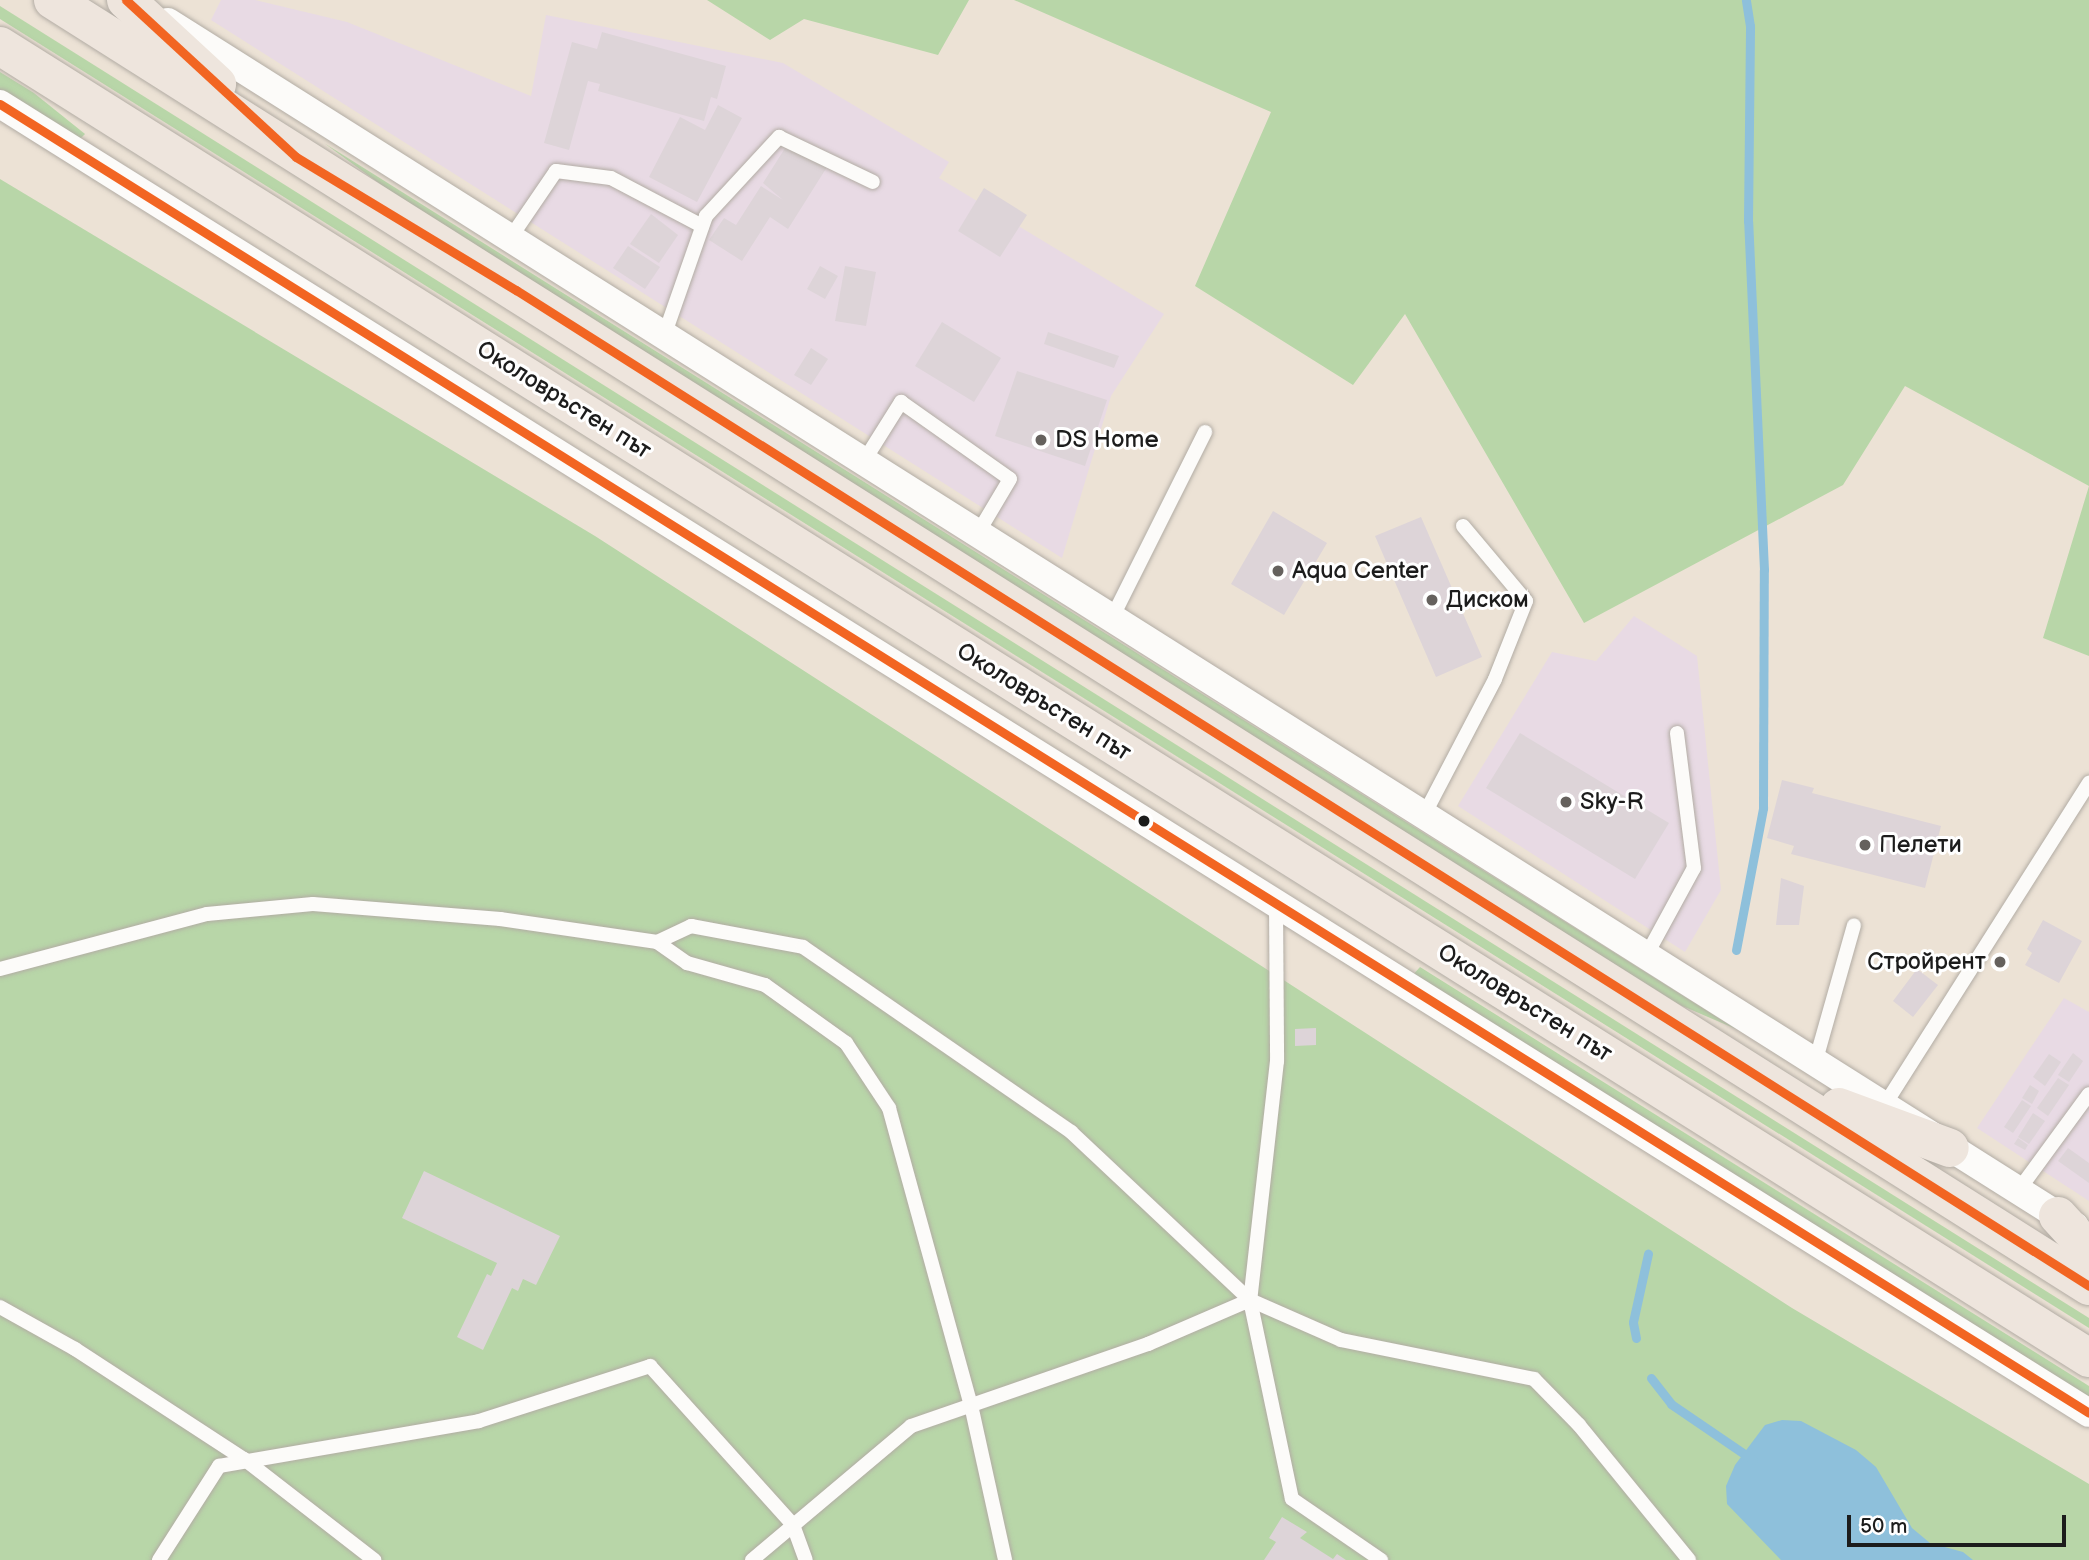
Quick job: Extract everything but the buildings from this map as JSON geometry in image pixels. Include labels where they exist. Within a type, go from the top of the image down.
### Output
[{"type":"highway","points":[[53,0],[296,157],[516,290],[1771,1082],[2089,1286]]},
{"type":"highway","points":[[126,0],[296,157]]},
{"type":"highway","name":"Околовръстен път","points":[[0,46],[2089,1358]]},
{"type":"highway","points":[[1771,1082],[1951,1148]]},
{"type":"highway","points":[[2073,1226],[2089,1250]]},
{"type":"street","points":[[134,0],[2073,1226]]},
{"type":"street","points":[[0,104],[2089,1413]]},
{"type":"lane","points":[[664,335],[706,216],[779,137],[873,182]]},
{"type":"lane","points":[[511,237],[556,171],[611,178],[702,226]]},
{"type":"lane","points":[[864,460],[901,402],[1010,479],[978,533]]},
{"type":"lane","points":[[1112,618],[1205,432]]},
{"type":"lane","points":[[1424,815],[1495,678],[1526,600],[1463,526]]},
{"type":"lane","points":[[1646,956],[1694,868],[1677,733]]},
{"type":"lane","points":[[1884,1106],[2089,783]]},
{"type":"lane","points":[[0,969],[206,914],[313,904],[500,919],[657,942],[687,963],[765,985],[846,1043],[889,1108],[971,1405],[1005,1560]]},
{"type":"lane","points":[[1276,904],[1276,1061],[1250,1300],[1292,1499],[1381,1560]]},
{"type":"lane","points":[[1815,1063],[1854,925]]},
{"type":"lane","points":[[657,942],[691,926],[803,947],[1071,1132],[1250,1300],[1341,1340],[1534,1379],[1579,1425],[1689,1560]]},
{"type":"lane","points":[[2018,1191],[2089,1094]]},
{"type":"lane","points":[[752,1560],[911,1426],[1148,1344],[1250,1300]]},
{"type":"lane","points":[[0,1307],[75,1349],[244,1459],[374,1560]]},
{"type":"lane","points":[[159,1560],[219,1466],[244,1459],[479,1421],[650,1366],[793,1525],[806,1560]]},
{"type":"shaded area","points":[[221,0],[255,0],[347,22],[531,96],[546,15],[783,63],[949,162],[939,178],[1164,314],[1111,396],[1062,558],[211,20]]},
{"type":"shaded area","points":[[1634,616],[1697,656],[1721,890],[1685,952],[1458,806],[1552,652],[1596,661]]},
{"type":"shaded area","points":[[2064,998],[2089,1012],[2089,1201],[1977,1128]]},
{"type":"green space","points":[[707,0],[969,0],[938,55],[804,19],[770,40]]},
{"type":"green space","points":[[1014,0],[2089,0],[2089,486],[1905,386],[1843,485],[1584,623],[1405,314],[1353,385],[1195,286],[1271,112]]},
{"type":"green space","points":[[0,6],[2089,1318],[2089,1328],[0,19]]},
{"type":"green space","points":[[0,72],[34,93],[85,134],[79,140],[0,90]]},
{"type":"green space","points":[[324,143],[1736,1029],[1680,1005],[439,227]]},
{"type":"green space","points":[[0,179],[595,536],[1792,1308],[2089,1484],[2089,1560],[0,1560]]},
{"type":"green space","points":[[2089,486],[2089,656],[2043,638]]},
{"type":"green space","points":[[1420,967],[2089,1386],[2089,1402],[1411,977]]},
{"type":"water","points":[[1782,1420],[1801,1421],[1856,1450],[1876,1467],[1912,1528],[1930,1543],[1963,1552],[1973,1560],[1781,1560],[1727,1504],[1726,1486],[1735,1465],[1765,1425]]},
{"type":"waterway","points":[[1736,950],[1763,808],[1764,570],[1748,221],[1750,26],[1746,0]]},
{"type":"waterway","points":[[1636,1338],[1633,1322],[1648,1254]]},
{"type":"waterway","points":[[1651,1378],[1671,1404],[1753,1460]]},
{"type":"transit line","points":[[126,0],[296,157],[516,290],[2089,1286]]},
{"type":"transit line","points":[[0,104],[2089,1413]]},
{"type":"place","name":"DS Home","points":[[1041,440]]},
{"type":"place","name":"Aqua Center","points":[[1278,571]]},
{"type":"place","name":"Диском","points":[[1432,600]]},
{"type":"place","name":"Sky-R","points":[[1566,802]]},
{"type":"place","name":"Пелети","points":[[1865,845]]},
{"type":"place","name":"Стройрент","points":[[2000,962]]}]
